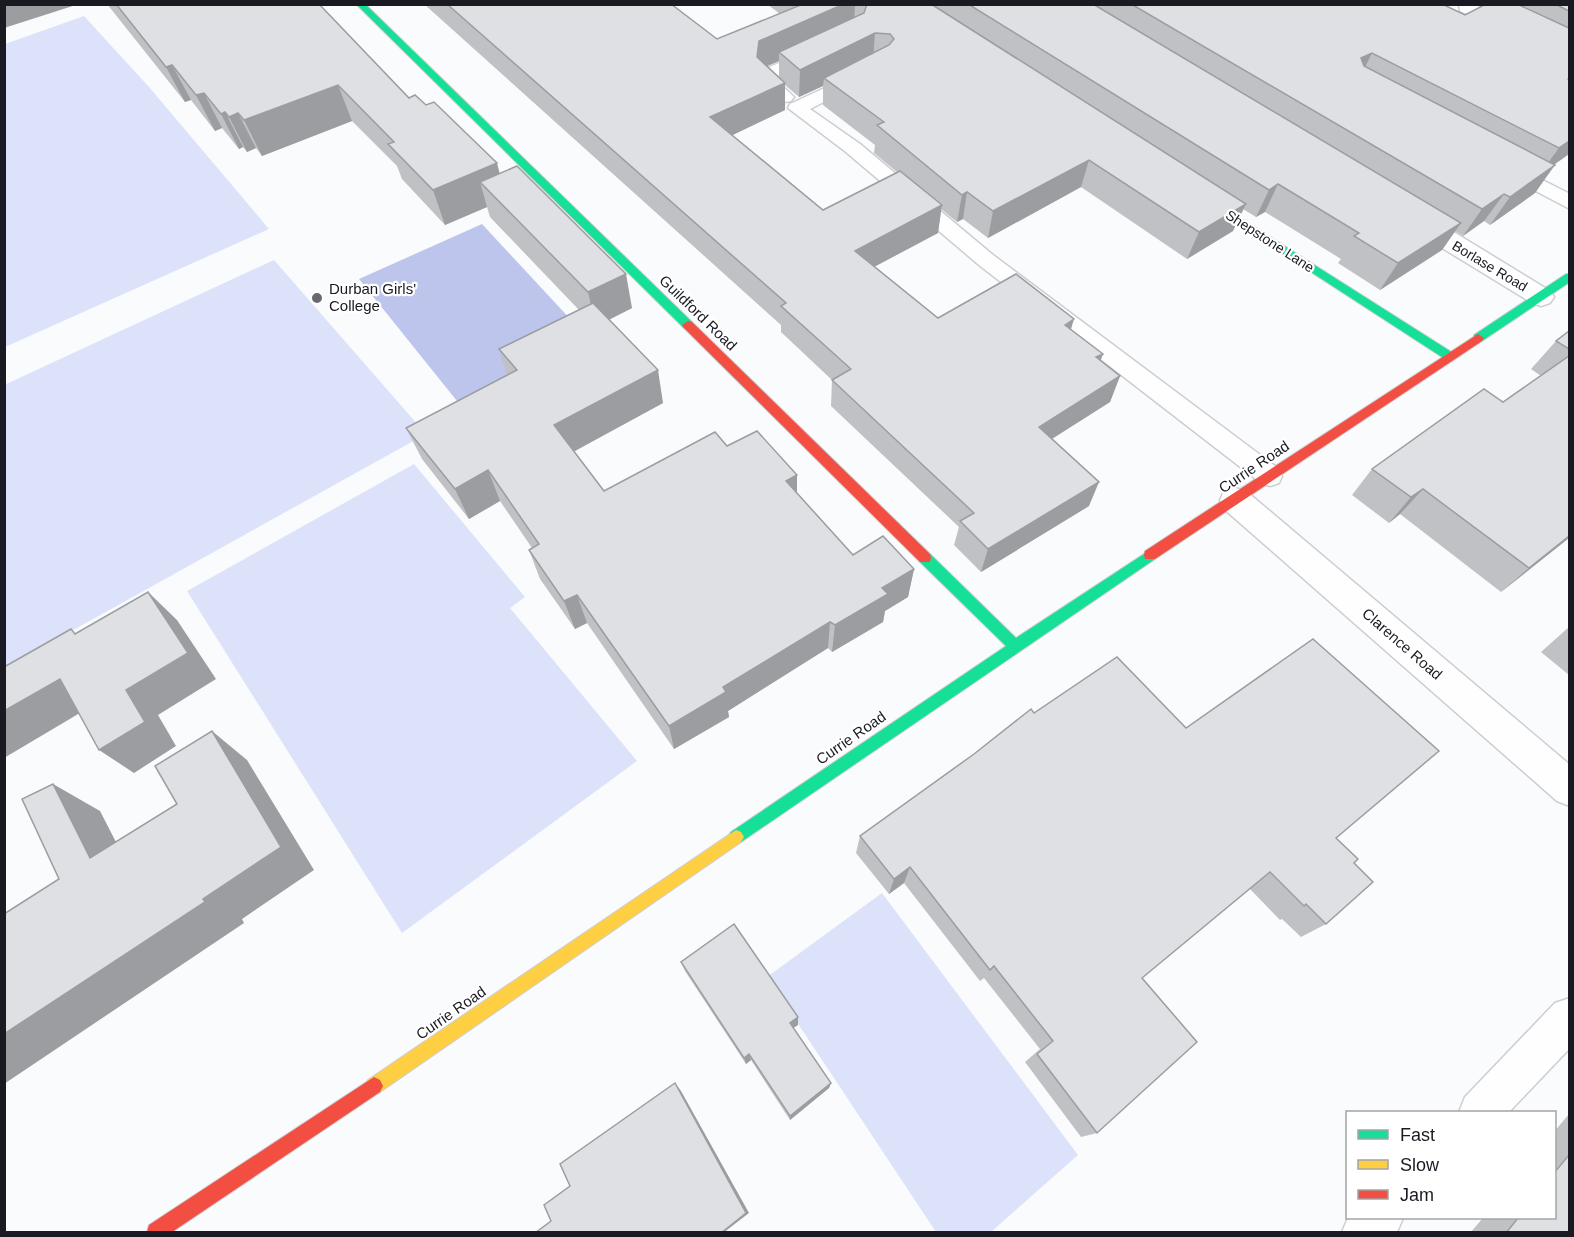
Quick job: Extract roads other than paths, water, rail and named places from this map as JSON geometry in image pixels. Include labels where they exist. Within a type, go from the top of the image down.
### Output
[{"type":"street","name":"Guildford Road","points":[[360,4],[1014,645]]},
{"type":"street","name":"Shepstone Lane","points":[[1190,189],[1449,356]]},
{"type":"street","name":"Borlase Road","points":[[1388,204],[1541,297]]},
{"type":"street","name":"Currie Road","points":[[156,1233],[344,1107],[1014,645],[1569,278]]},
{"type":"street","name":"Clarence Road","points":[[1235,500],[1569,789]]},
{"type":"street","points":[[1482,1111],[1569,1018]]},
{"type":"street","points":[[1365,1233],[1379,1219]]},
{"type":"lane","points":[[1466,7],[1569,57]]},
{"type":"lane","points":[[826,46],[767,75],[768,83],[797,108],[853,148],[986,260],[1270,476]]},
{"type":"lane","points":[[797,108],[871,71]]},
{"type":"lane","points":[[1491,159],[1569,202]]},
{"type":"place","name":"Durban Girls' College","points":[[317,298]]}]
